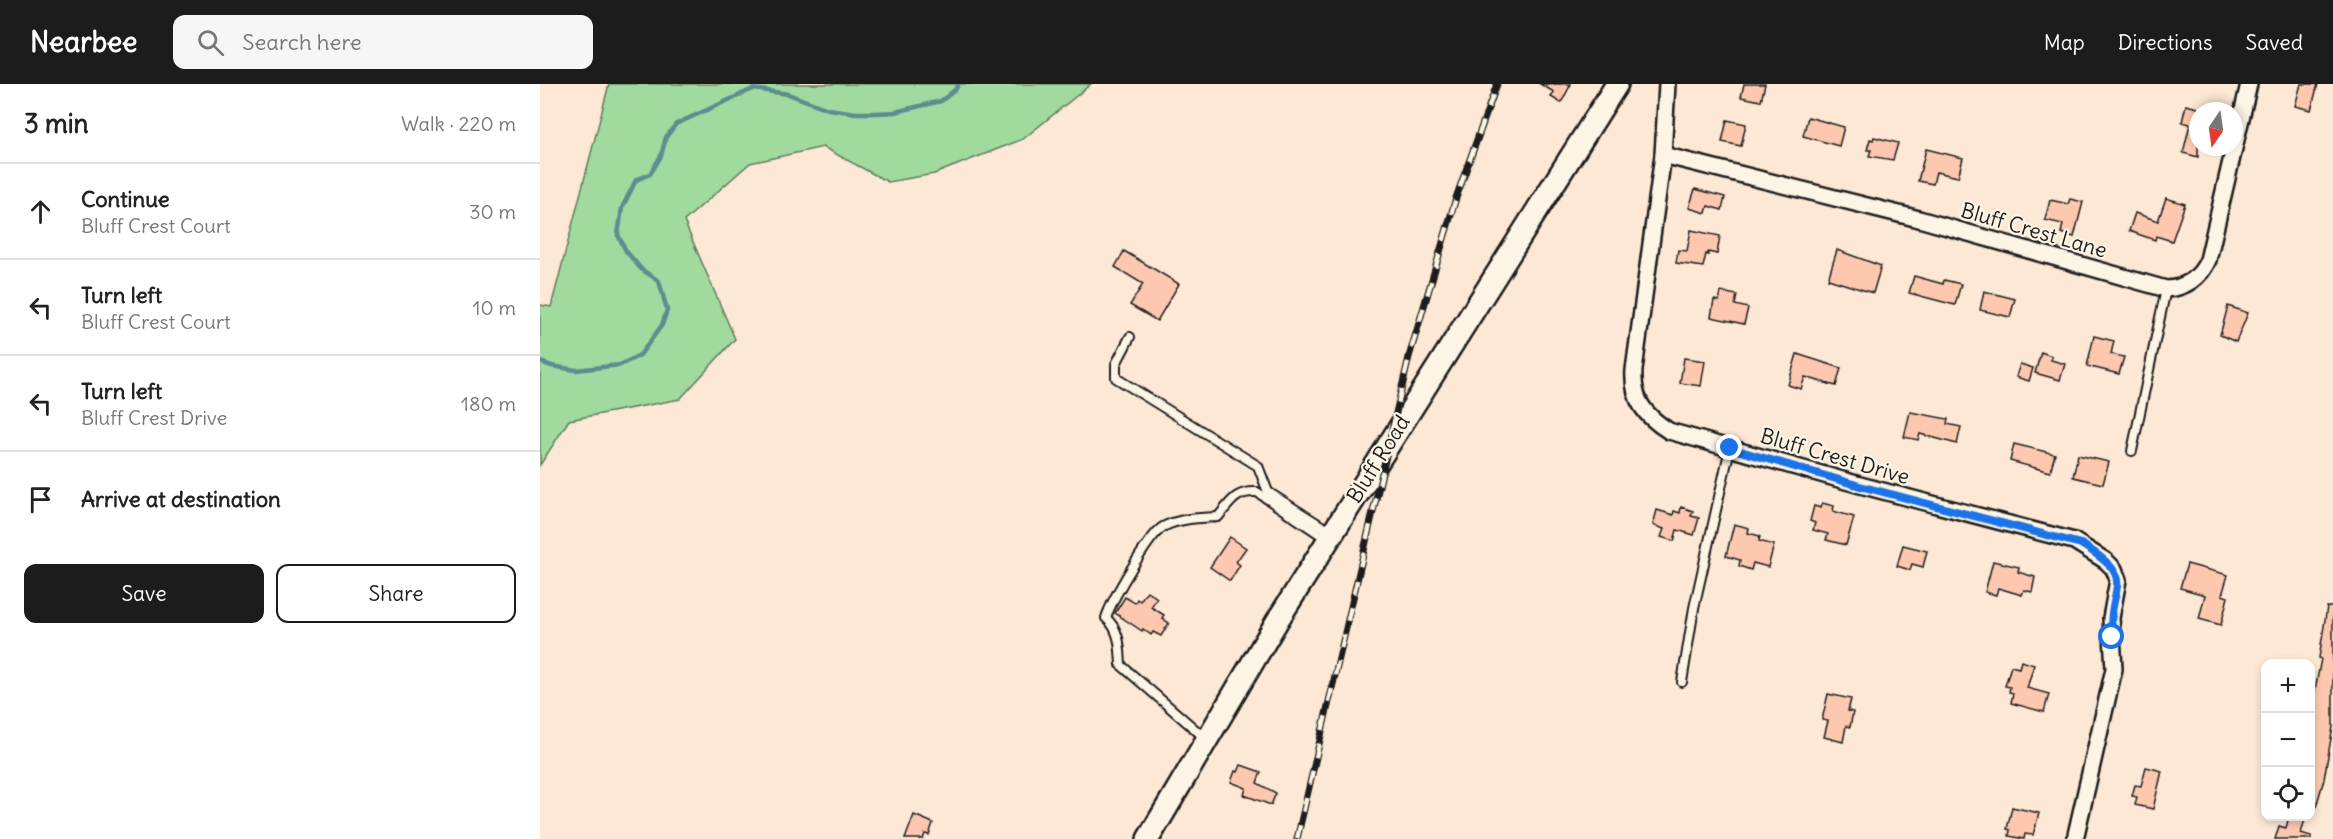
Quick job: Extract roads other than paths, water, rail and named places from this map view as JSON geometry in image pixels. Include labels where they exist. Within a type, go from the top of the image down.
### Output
[{"type":"main road","name":"Bluff Road","points":[[1148,839],[1330,536],[1617,84]]},
{"type":"street","name":"Bluff Crest Drive","points":[[1667,84],[1663,155],[1634,370],[1635,390],[1643,410],[1652,420],[1669,431],[1860,486],[2074,541],[2097,553],[2112,566],[2118,580],[2111,618],[2114,661],[2075,839]]},
{"type":"street","points":[[2166,289],[2179,287],[2192,281],[2202,272],[2208,260],[2249,84]]},
{"type":"street","name":"Bluff Crest Lane","points":[[1663,155],[1919,219],[2166,289]]},
{"type":"lane","points":[[2132,452],[2166,289]]},
{"type":"lane","points":[[1130,337],[1116,364],[1116,378],[1258,466],[1268,492],[1330,536]]},
{"type":"lane","points":[[1682,682],[1694,608],[1730,448]]},
{"type":"lane","points":[[1206,739],[1121,665],[1119,641],[1114,625],[1106,618],[1109,605],[1129,572],[1161,528],[1187,519],[1218,517],[1235,497],[1244,491],[1257,492],[1330,536]]},
{"type":"waterway","points":[[540,362],[576,370],[620,365],[640,355],[662,325],[667,310],[659,281],[641,269],[626,251],[618,235],[622,208],[636,180],[650,174],[661,156],[666,137],[676,124],[753,89],[788,94],[828,109],[877,113],[895,112],[941,101],[956,89],[958,84]]},
{"type":"railway","points":[[1297,839],[1409,357],[1456,198],[1497,84]]}]
